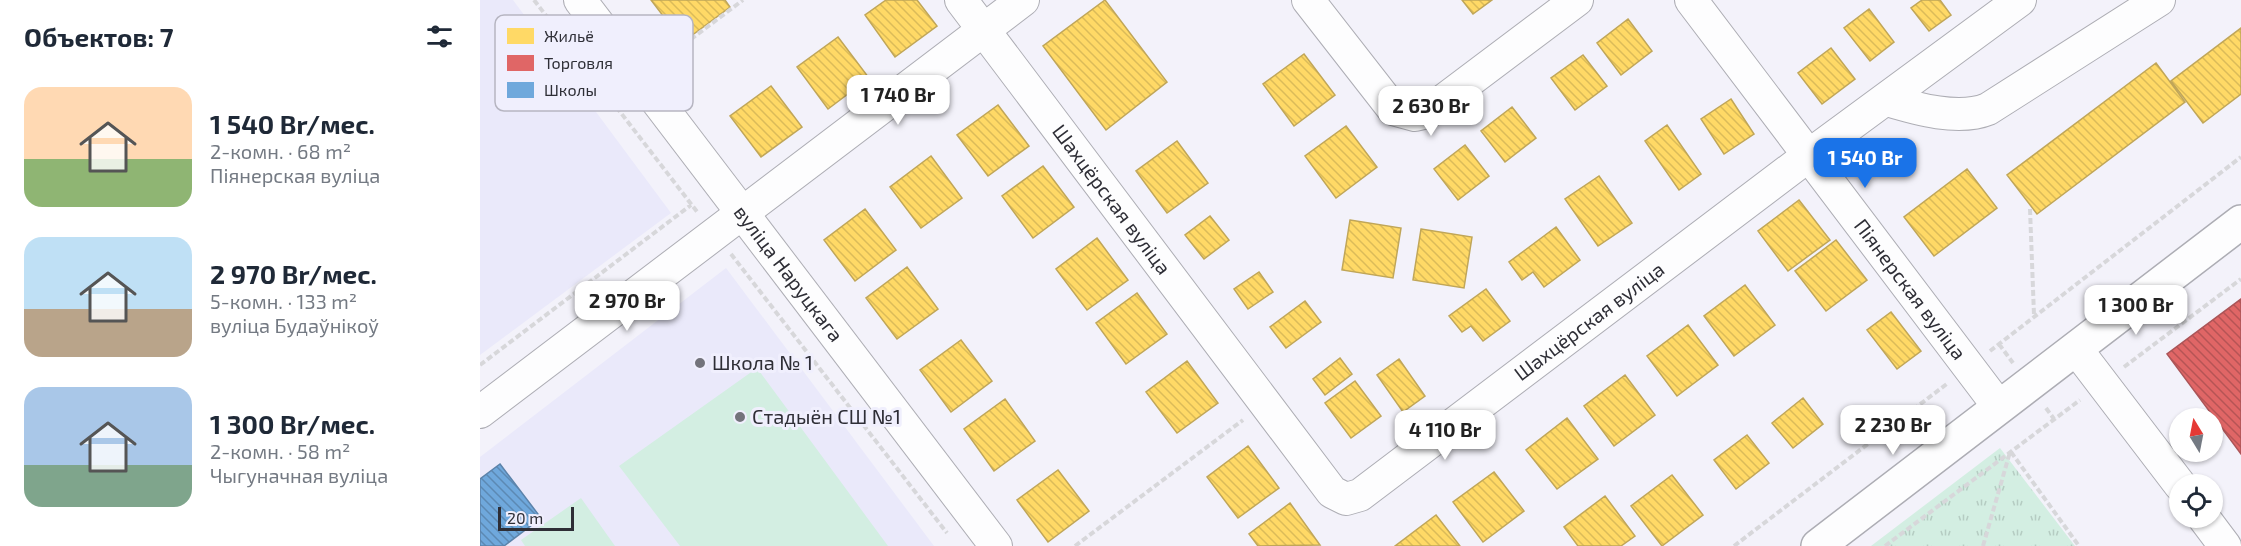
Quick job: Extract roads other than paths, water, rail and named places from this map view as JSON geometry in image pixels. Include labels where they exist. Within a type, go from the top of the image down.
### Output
[{"type":"main road","points":[[1818,546],[2077,350],[2241,222]]},
{"type":"street","name":"вуліца Наруцкага","points":[[580,0],[592,15]]},
{"type":"street","name":"Шахцёрская вуліца","points":[[961,0],[1332,492],[1337,497],[1354,498],[1808,156],[2020,0]]},
{"type":"street","points":[[480,412],[1023,0]]},
{"type":"street","points":[[1308,0],[1393,109],[1415,115],[1428,112],[1577,0]]},
{"type":"street","name":"Піянерская вуліца","points":[[1691,0],[1999,407]]},
{"type":"street","points":[[1887,100],[1924,109],[1977,114],[2159,0]]},
{"type":"street","name":"вуліца Наруцкага","points":[[665,111],[996,546]]},
{"type":"street","points":[[2077,350],[2172,474]]},
{"type":"street","points":[[2212,528],[2225,546]]},
{"type":"place","name":"Школа № 1","points":[[700,363]]},
{"type":"place","name":"Стадыён СШ №1","points":[[740,417]]}]
